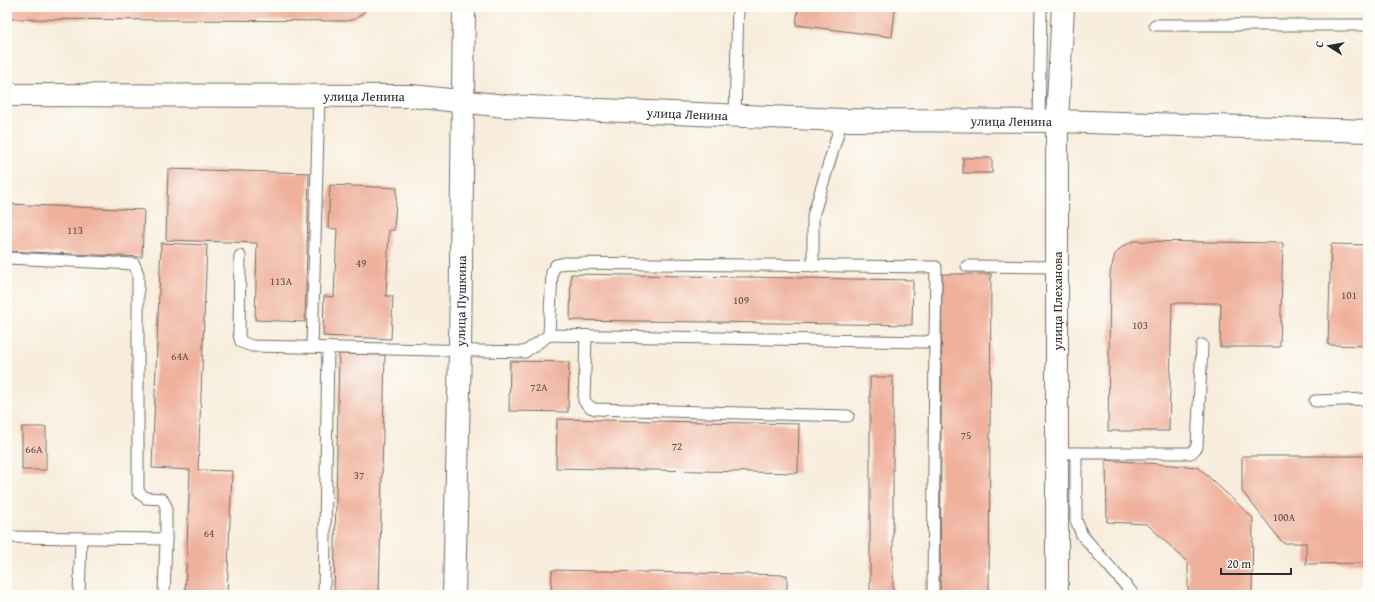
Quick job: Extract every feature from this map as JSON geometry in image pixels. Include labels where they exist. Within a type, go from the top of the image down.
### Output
[{"type":"main road","name":"улица Пушкина","points":[[454,595],[460,350],[464,7]]},
{"type":"main road","name":"улица Плеханова","points":[[1057,595],[1066,453],[1048,122],[1063,7]]},
{"type":"main road","name":"улица Ленина","points":[[7,94],[412,96],[513,106],[842,120],[1048,122],[1368,131]]},
{"type":"lane","points":[[735,115],[738,7]]},
{"type":"lane","points":[[1041,7],[1048,122]]},
{"type":"lane","points":[[1155,25],[1368,26]]},
{"type":"lane","points":[[312,347],[319,96]]},
{"type":"lane","points":[[813,266],[813,216],[842,120]]},
{"type":"lane","points":[[240,256],[239,335],[242,342],[252,346],[525,352],[549,335],[925,342],[932,340],[935,335]]},
{"type":"lane","points":[[7,258],[134,264],[138,274],[138,492],[146,498],[162,499],[166,506],[164,595]]},
{"type":"lane","points":[[549,335],[552,272],[556,265],[565,263],[936,267],[933,595]]},
{"type":"lane","points":[[967,266],[1057,267]]},
{"type":"lane","points":[[586,336],[584,401],[590,407],[595,409],[848,416]]},
{"type":"lane","points":[[1134,595],[1082,535],[1076,520],[1066,453],[1191,453],[1197,447],[1202,345]]},
{"type":"lane","points":[[324,595],[328,347]]},
{"type":"lane","points":[[1315,401],[1368,399]]},
{"type":"lane","points":[[7,537],[166,539]]},
{"type":"lane","points":[[79,595],[81,538]]},
{"type":"building","points":[[7,7],[367,7],[363,13],[355,19],[346,21],[7,19]]},
{"type":"building","points":[[798,7],[882,7],[895,9],[892,37],[796,25]]},
{"type":"building","points":[[963,158],[992,158],[992,173],[963,173]]},
{"type":"building","points":[[168,169],[309,173],[305,322],[255,320],[257,243],[166,240]]},
{"type":"building","points":[[330,185],[397,188],[394,230],[389,230],[386,296],[393,296],[391,339],[323,336],[324,296],[334,297],[337,229],[328,228]]},
{"type":"building","points":[[7,204],[144,210],[142,257],[7,251]]},
{"type":"building","points":[[1133,241],[1283,243],[1280,347],[1220,347],[1221,303],[1172,303],[1169,431],[1108,431],[1110,273],[1115,254],[1122,247]]},
{"type":"building","points":[[161,243],[207,245],[198,470],[232,471],[227,595],[185,595],[190,470],[152,468]]},
{"type":"building","points":[[1331,244],[1368,245],[1368,346],[1328,345]]},
{"type":"building","points":[[571,274],[913,280],[912,325],[570,320]]},
{"type":"building","points":[[942,274],[991,274],[989,595],[940,595]]},
{"type":"building","points":[[339,354],[385,355],[379,595],[334,595]]},
{"type":"building","points":[[510,361],[569,362],[568,412],[509,411]]},
{"type":"building","points":[[870,377],[893,377],[893,593],[870,593]]},
{"type":"building","points":[[557,419],[799,424],[798,473],[556,468]]},
{"type":"building","points":[[22,427],[46,427],[46,470],[22,470]]},
{"type":"building","points":[[1242,456],[1368,456],[1368,563],[1306,564],[1306,543],[1283,543],[1242,491]]},
{"type":"building","points":[[1106,460],[1198,467],[1253,518],[1252,595],[1188,595],[1188,563],[1147,524],[1107,522]]},
{"type":"building","points":[[552,570],[787,575],[787,595],[551,595]]}]
